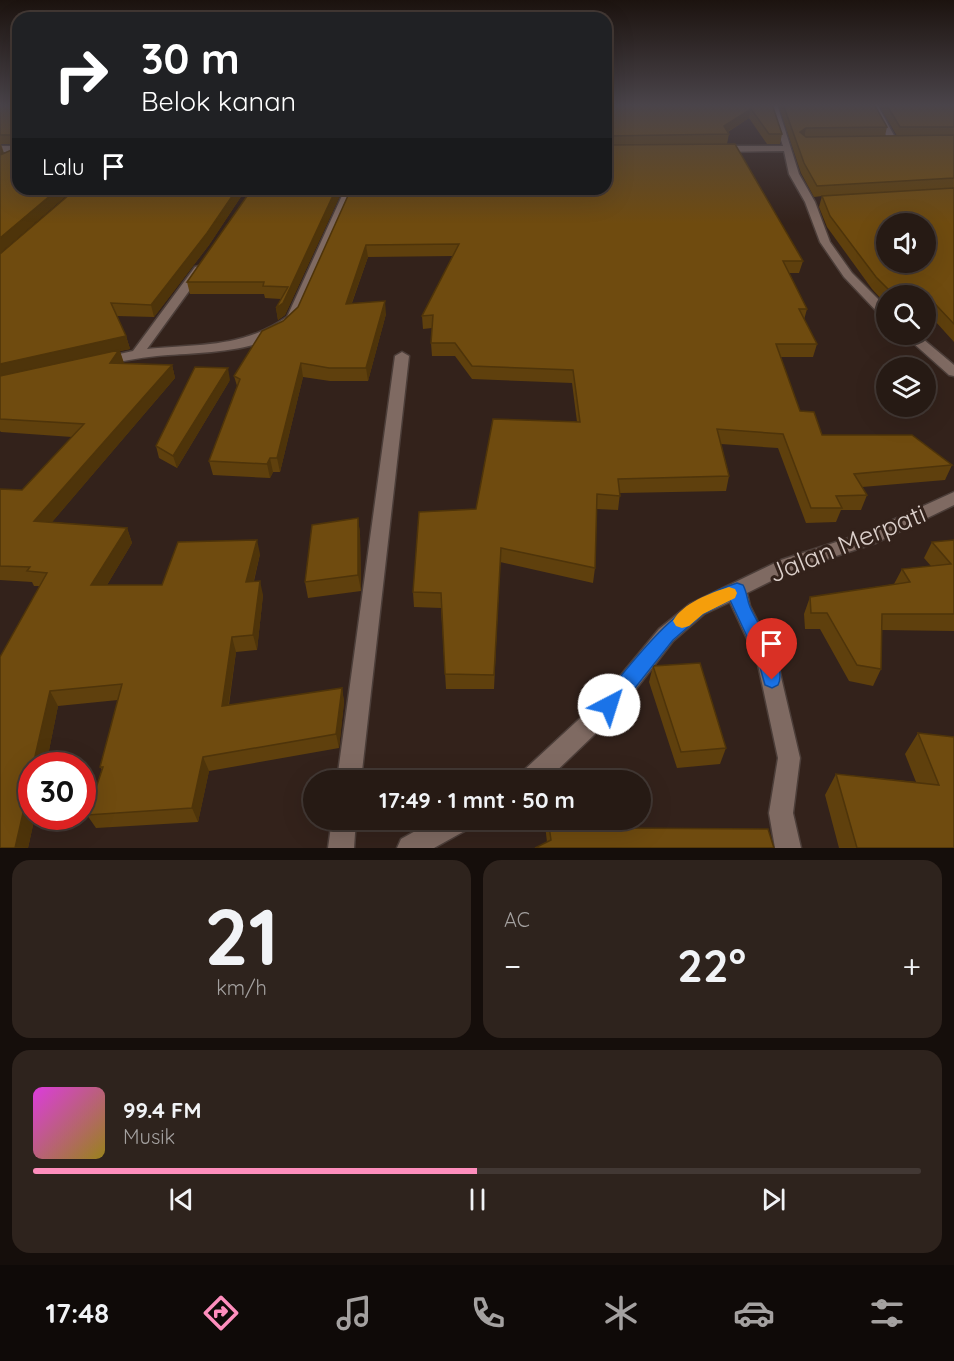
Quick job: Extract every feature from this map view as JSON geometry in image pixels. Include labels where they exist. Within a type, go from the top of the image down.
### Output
[{"type":"street","points":[[786,144],[794,174],[810,202],[821,233],[843,267],[876,303]]},
{"type":"street","points":[[710,149],[788,148]]},
{"type":"street","points":[[93,364],[137,354],[218,347],[251,341],[279,330],[292,319],[347,195]]},
{"type":"street","points":[[810,202],[822,202]]},
{"type":"street","points":[[137,354],[207,258]]},
{"type":"street","points":[[922,345],[954,372]]},
{"type":"street","points":[[350,770],[402,356]]},
{"type":"street","name":"Jalan Merpati","points":[[541,770],[609,705],[666,635],[697,609],[787,566],[870,538],[954,498]]},
{"type":"street","points":[[737,590],[740,606],[767,660],[789,758],[781,813],[788,848]]},
{"type":"street","points":[[341,848],[343,830]]},
{"type":"street","points":[[410,848],[441,830]]},
{"type":"building","points":[[735,144],[803,261],[783,261],[807,309],[799,309],[817,344],[776,344],[800,411],[814,412],[822,435],[912,435],[952,465],[854,474],[867,495],[836,496],[842,508],[811,508],[783,434],[717,429],[729,476],[618,479],[620,496],[597,494],[595,568],[501,548],[494,675],[445,674],[441,593],[413,592],[419,512],[476,509],[493,419],[580,422],[573,370],[472,366],[455,343],[431,343],[433,315],[422,316],[459,244],[366,245],[346,304],[385,301],[366,368],[329,368],[301,363],[277,458],[270,458],[267,464],[209,461],[240,379],[234,376],[262,331],[283,321],[298,307],[348,195],[612,195],[612,145]]},
{"type":"building","points":[[797,144],[954,144],[954,178],[817,186],[804,163]]},
{"type":"building","points":[[12,150],[12,195],[51,195],[0,238],[0,155]]},
{"type":"building","points":[[954,188],[954,324],[936,305],[936,285],[884,285],[830,216],[822,196]]},
{"type":"building","points":[[69,195],[233,195],[207,233],[151,305],[111,303],[126,336],[0,364],[0,254]]},
{"type":"building","points":[[248,195],[333,195],[283,303],[276,308],[288,287],[263,286],[264,282],[187,282]]},
{"type":"building","points":[[119,350],[110,363],[172,365],[34,521],[127,528],[91,585],[162,585],[178,542],[257,540],[246,582],[260,581],[253,635],[232,637],[222,706],[342,688],[336,734],[203,757],[192,808],[96,814],[96,788],[103,767],[100,767],[122,684],[50,691],[36,752],[18,752],[19,830],[15,848],[0,848],[0,657],[47,573],[27,571],[30,567],[0,566],[0,489],[22,490],[84,424],[0,419],[0,376]]},
{"type":"building","points":[[195,367],[228,368],[173,456],[156,446]]},
{"type":"building","points":[[358,518],[358,575],[305,582],[312,525]]},
{"type":"building","points":[[954,540],[954,614],[882,614],[881,669],[857,665],[827,613],[811,613],[810,597],[910,582],[902,569],[951,564],[932,542]]},
{"type":"building","points":[[700,663],[726,748],[681,752],[653,666]]},
{"type":"building","points":[[918,733],[954,737],[954,848],[857,848],[836,774],[939,785]]},
{"type":"building","points":[[768,829],[774,848],[535,848],[551,840],[550,830]]},
{"type":"slow traffic","points":[[682,621],[697,609],[729,593]]},
{"type":"route","points":[[609,705],[666,635],[697,609],[737,590],[740,606],[767,660],[772,680]]}]
